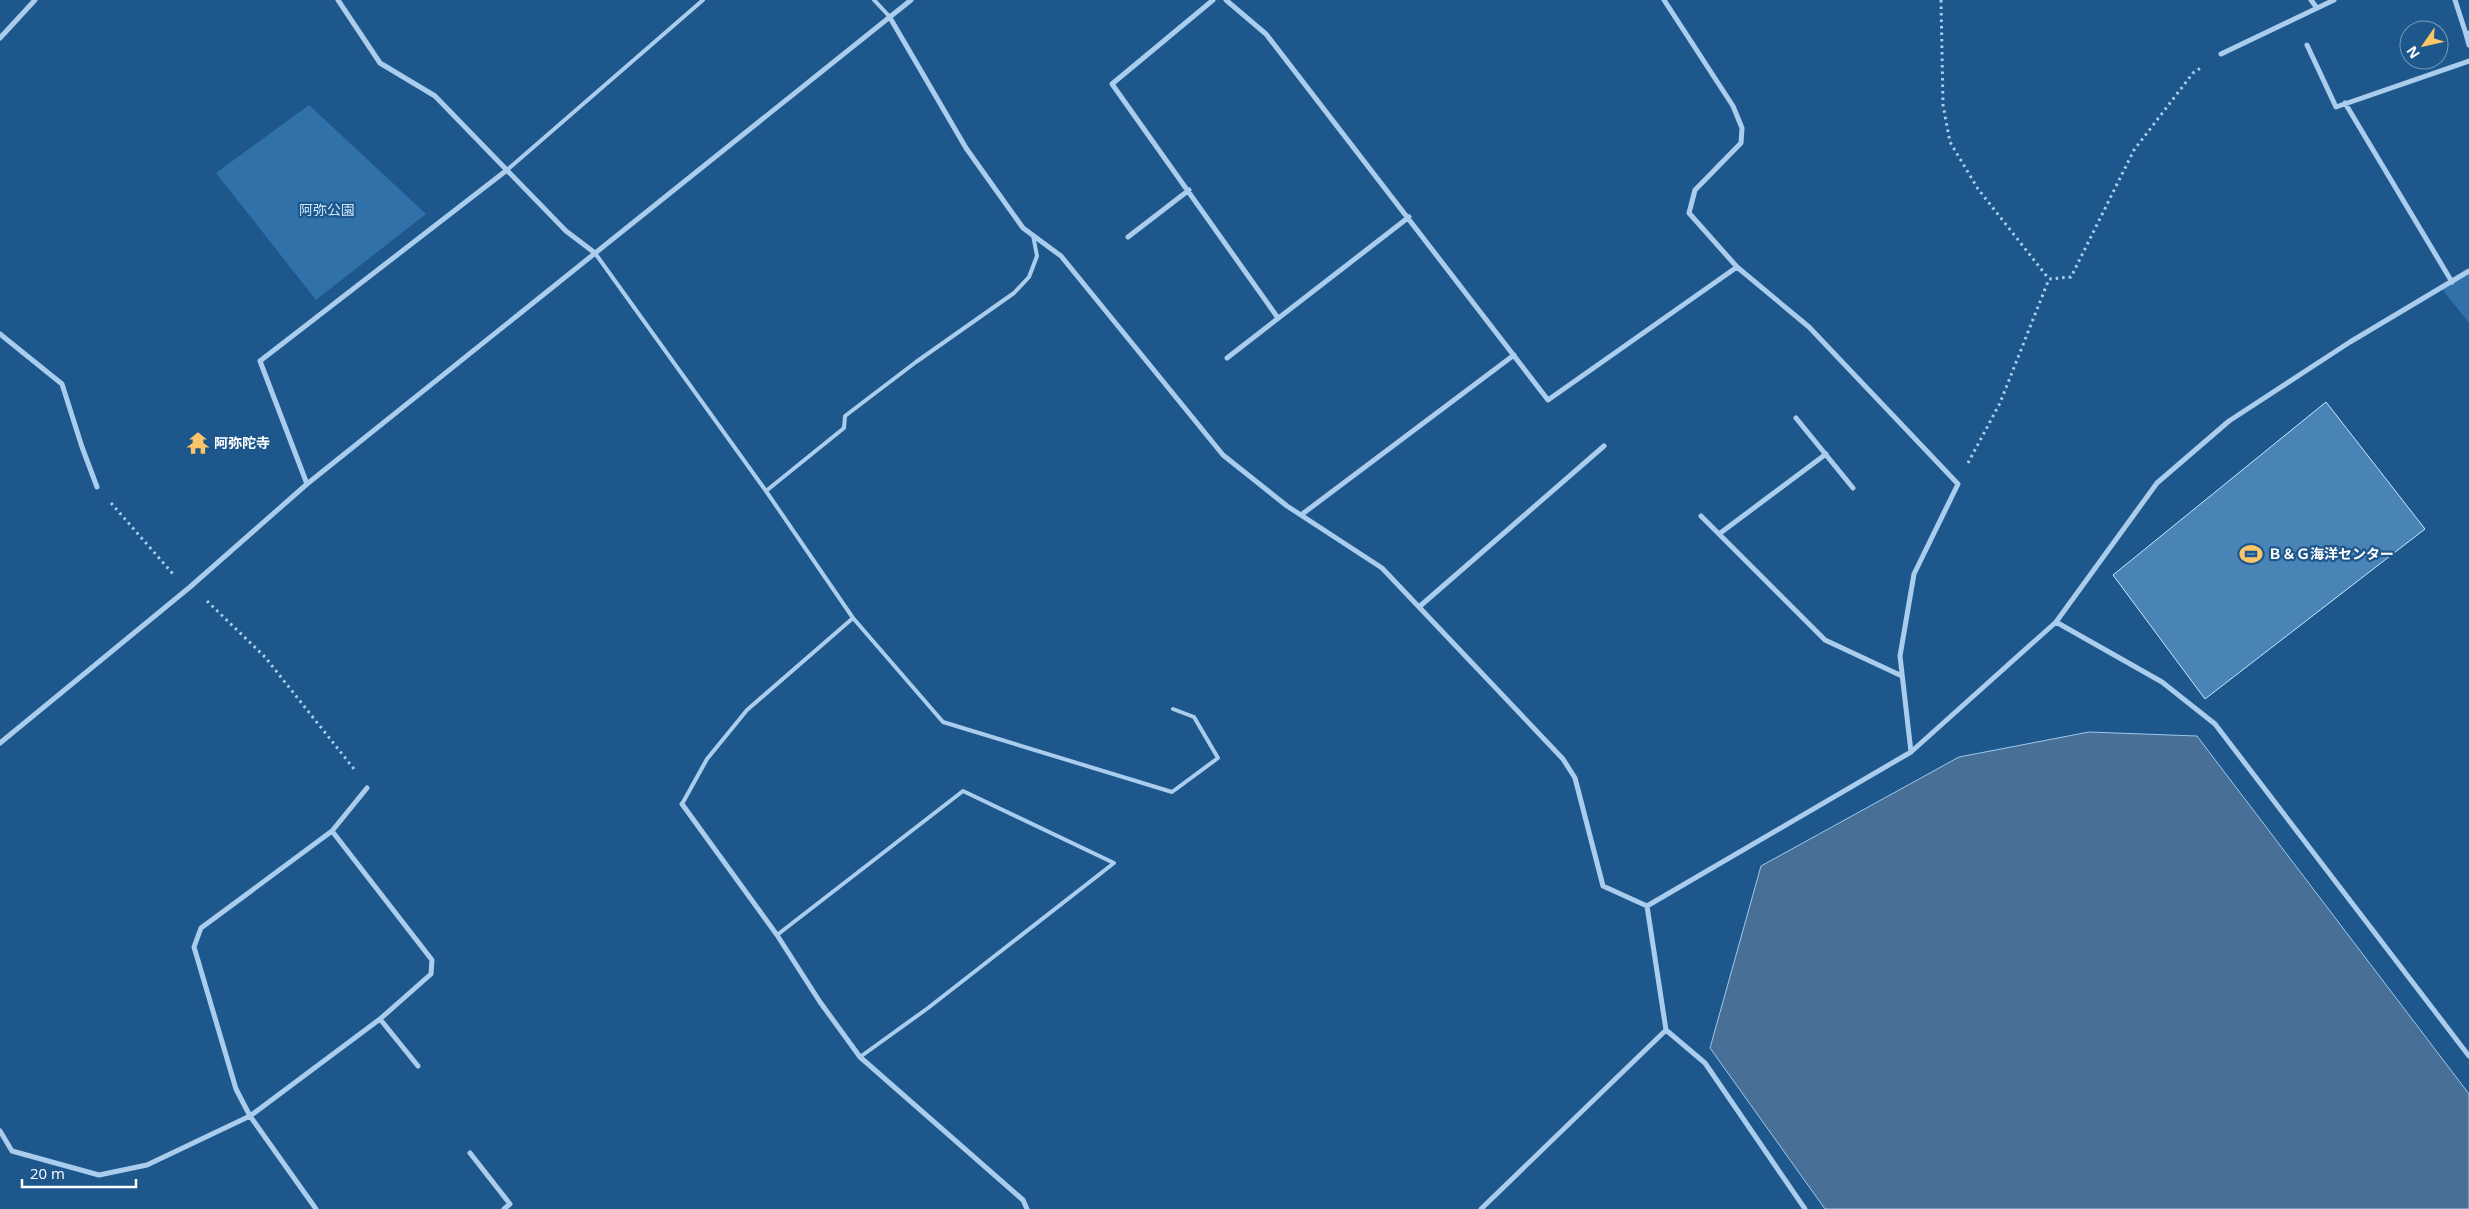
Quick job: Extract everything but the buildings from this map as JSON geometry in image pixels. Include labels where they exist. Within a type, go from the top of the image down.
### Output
[{"type":"street","points":[[0,38],[35,0]]},
{"type":"street","points":[[338,0],[380,63],[434,96],[566,231],[595,253]]},
{"type":"street","points":[[0,743],[190,586],[307,484],[911,0]]},
{"type":"street","points":[[1213,0],[1112,84],[1278,318]]},
{"type":"street","points":[[1226,0],[1266,34],[1409,217],[1548,400],[1737,267]]},
{"type":"street","points":[[1664,0],[1732,106],[1742,128],[1741,143],[1695,190],[1689,213],[1737,267],[1809,327],[1958,484],[1914,574],[1900,656],[1911,752]]},
{"type":"street","points":[[2311,0],[2317,8]]},
{"type":"street","points":[[2221,54],[2334,0]]},
{"type":"street","points":[[2455,0],[2468,33],[2469,45]]},
{"type":"street","points":[[889,16],[966,148],[1023,228],[1061,256],[1223,455],[1301,515],[1382,568],[1562,760],[1575,778],[1603,886],[1647,906]]},
{"type":"street","points":[[2307,45],[2336,107],[2469,61]]},
{"type":"street","points":[[2345,104],[2452,282]]},
{"type":"street","points":[[307,484],[260,361],[507,170]]},
{"type":"street","points":[[1128,237],[1189,190]]},
{"type":"street","points":[[1227,358],[1409,217]]},
{"type":"street","points":[[1647,906],[1911,752],[2056,622],[2157,483],[2229,421],[2350,342],[2469,271]]},
{"type":"street","points":[[0,334],[62,384],[97,487]]},
{"type":"street","points":[[1301,515],[1514,355]]},
{"type":"street","points":[[1796,418],[1853,488]]},
{"type":"street","points":[[1419,607],[1604,446]]},
{"type":"street","points":[[1719,534],[1826,454]]},
{"type":"street","points":[[1701,516],[1825,640],[1902,676]]},
{"type":"street","points":[[2056,622],[2162,682],[2215,724],[2469,1056]]},
{"type":"street","points":[[316,1209],[250,1116],[236,1089],[194,947],[201,928],[332,831],[367,788]]},
{"type":"street","points":[[682,804],[777,935],[820,1002],[860,1057],[1023,1200],[1027,1209]]},
{"type":"street","points":[[0,1131],[12,1152],[99,1175],[148,1165],[250,1116],[380,1019],[432,974],[432,960],[332,831]]},
{"type":"street","points":[[1647,906],[1666,1030],[1705,1063],[1805,1209]]},
{"type":"street","points":[[380,1019],[418,1066]]},
{"type":"street","points":[[1481,1209],[1666,1030]]},
{"type":"street","points":[[470,1154],[510,1204],[504,1209]]},
{"type":"lane","points":[[507,170],[703,0]]},
{"type":"lane","points":[[874,0],[889,16]]},
{"type":"lane","points":[[766,492],[844,428],[845,416],[916,362],[1014,293],[1029,277],[1037,256],[1033,235]]},
{"type":"lane","points":[[595,253],[854,618],[943,722],[1172,792],[1218,758],[1194,717],[1173,709]]},
{"type":"lane","points":[[682,804],[707,759],[746,710],[854,618]]},
{"type":"lane","points":[[777,935],[963,791],[1114,863],[928,1008],[860,1057]]},
{"type":"path","points":[[1941,0],[1943,105],[1950,142],[1978,189],[2049,279]]},
{"type":"path","points":[[2049,279],[2071,277],[2134,150],[2193,74],[2221,54]]},
{"type":"path","points":[[1958,484],[2000,402],[2049,279]]},
{"type":"path","points":[[97,487],[176,577],[190,586],[265,657],[367,788]]},
{"type":"green space","name":"阿弥公園","points":[[309,105],[426,214],[316,300],[216,173]]},
{"type":"green space","points":[[2469,271],[2469,323],[2442,289]]},
{"type":"shaded area","points":[[2089,732],[2197,736],[2469,1094],[2469,1209],[1825,1209],[1710,1048],[1761,866],[1959,757]]},
{"type":"place","name":"阿弥陀寺","points":[[198,443]]},
{"type":"place","name":"Ｂ＆Ｇ海洋センター","points":[[2251,554]]}]
